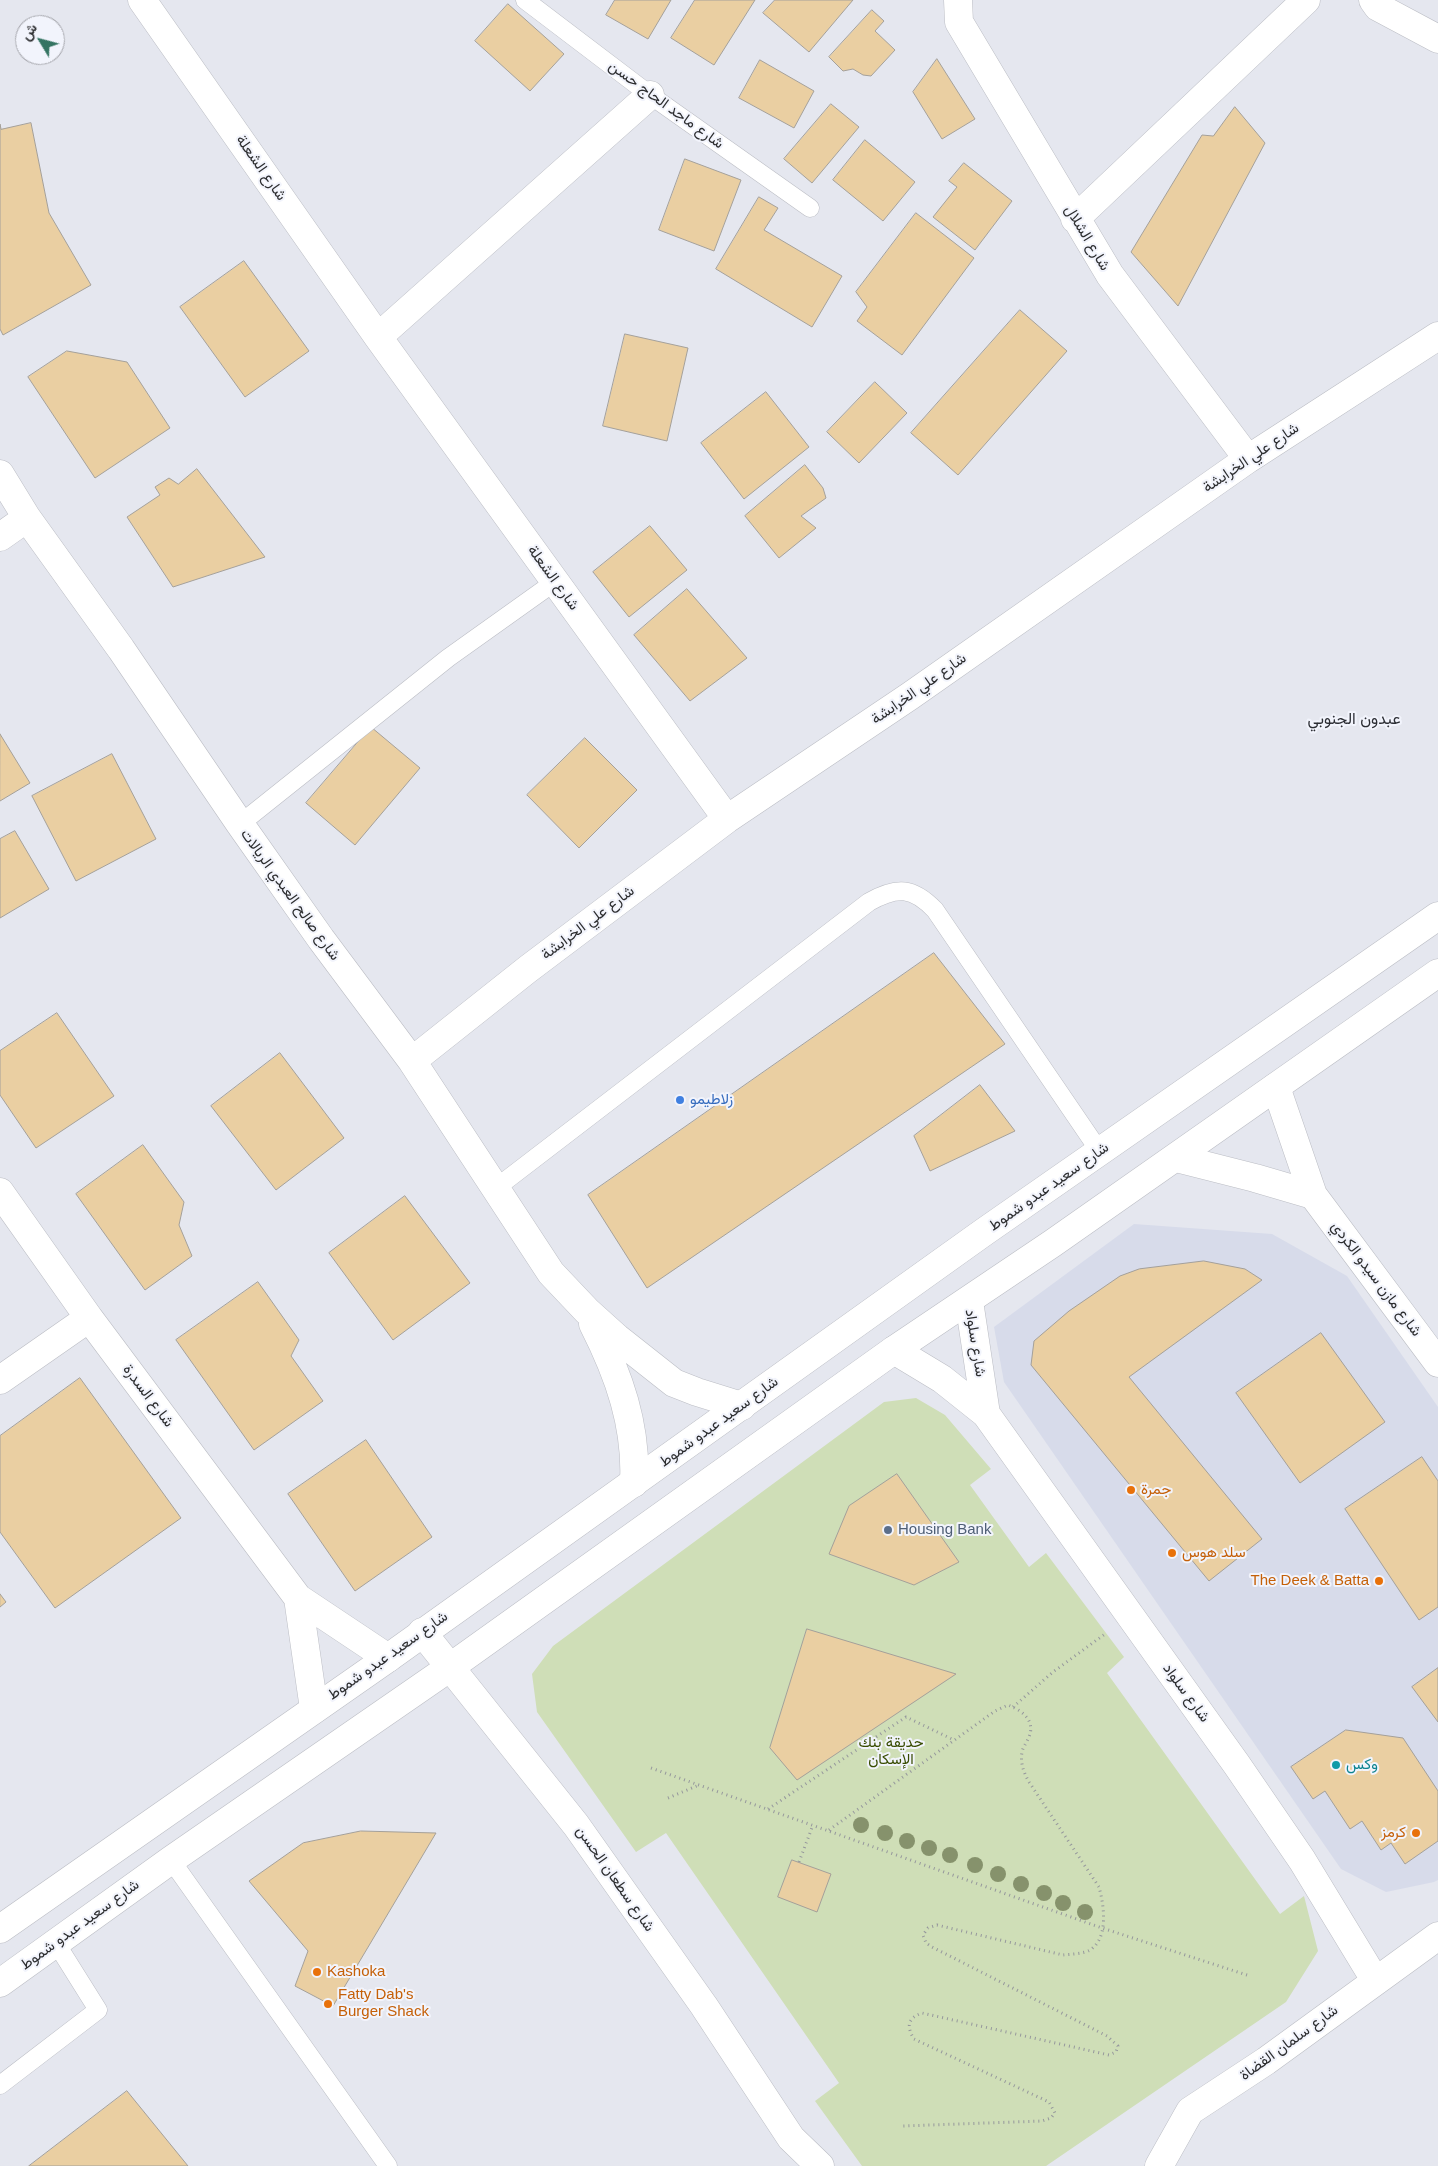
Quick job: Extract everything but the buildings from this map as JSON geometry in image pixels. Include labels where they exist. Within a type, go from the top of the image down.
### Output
[{"type":"street","name":"شارع الشعلة","points":[[142,0],[378,337],[727,819]]},
{"type":"street","name":"شارع الشلال","points":[[958,0],[959,22],[1110,275],[1248,458]]},
{"type":"street","points":[[1075,219],[1306,0]]},
{"type":"street","points":[[1373,0],[1378,7],[1438,39]]},
{"type":"street","points":[[378,337],[650,95]]},
{"type":"street","name":"شارع علي الخرابشة","points":[[412,1060],[528,969],[727,819],[910,696],[1248,458],[1438,336]]},
{"type":"street","name":"شارع صالح العبدي الريالات","points":[[0,474],[27,518],[121,649],[240,824],[321,939],[412,1060],[551,1272],[587,1311],[623,1343],[674,1383],[742,1406]]},
{"type":"street","points":[[0,537],[27,518]]},
{"type":"street","name":"شارع سعيد عبدو شموط","points":[[0,1929],[388,1658],[1100,1152],[1438,916]]},
{"type":"street","name":"شارع سعيد عبدو شموط","points":[[0,1982],[449,1668],[894,1350],[1176,1158],[1438,973]]},
{"type":"street","name":"شارع مازن سيدو الكردي","points":[[1276,1087],[1313,1196],[1438,1363]]},
{"type":"street","points":[[1176,1158],[1313,1196]]},
{"type":"street","name":"شارع السدرة","points":[[0,1192],[89,1318],[298,1598],[388,1658]]},
{"type":"street","name":"شارع سلواد","points":[[968,1301],[986,1414]]},
{"type":"street","name":"شارع صالح العبدي الريالات","points":[[587,1311],[623,1390],[634,1436],[634,1483]]},
{"type":"street","points":[[0,1380],[89,1318]]},
{"type":"street","name":"شارع سلواد","points":[[894,1350],[942,1379],[986,1414],[1238,1765],[1302,1860],[1375,1980]]},
{"type":"street","name":"شارع السدرة","points":[[298,1598],[314,1709]]},
{"type":"street","name":"شارع سطعان الحسن","points":[[422,1632],[576,1824],[704,2006],[791,2138],[820,2166]]},
{"type":"street","name":"شارع سلمان القضاة","points":[[1159,2166],[1190,2111],[1266,2061],[1438,1936]]},
{"type":"street","name":"شارع سطعان الحسن","points":[[791,2138],[801,2166]]},
{"type":"lane","name":"شارع ماجد الحاج حسن","points":[[524,0],[650,95],[810,208]]},
{"type":"lane","points":[[240,824],[448,658],[556,581]]},
{"type":"lane","points":[[496,1188],[869,902],[886,892],[904,890],[922,896],[935,910],[1100,1152]]},
{"type":"lane","points":[[172,1860],[388,2166]]},
{"type":"lane","points":[[0,2085],[98,2010],[56,1943]]},
{"type":"path","points":[[1013,1707],[1053,1672],[1130,1616]]},
{"type":"path","points":[[829,1830],[995,1711],[1008,1705],[1022,1710],[1029,1721],[1030,1735],[1022,1751],[1022,1769],[1099,1887],[1105,1907],[1098,1942],[1089,1951],[1063,1955],[937,1925],[928,1928],[923,1935],[926,1943],[932,1947],[1107,2036],[1118,2046],[1116,2052],[1109,2055],[922,2013],[913,2016],[908,2022],[909,2030],[914,2038],[1049,2102],[1055,2113],[1051,2118],[1042,2121],[903,2126]]},
{"type":"path","points":[[768,1809],[906,1717],[954,1740]]},
{"type":"path","points":[[651,1768],[1102,1928],[1250,1976]]},
{"type":"path","points":[[668,1798],[699,1784]]},
{"type":"path","points":[[799,1862],[813,1825]]},
{"type":"shaded area","points":[[1134,1224],[1272,1234],[1347,1276],[1438,1407],[1438,1880],[1434,1882],[1386,1892],[1341,1869],[1004,1382],[994,1327]]},
{"type":"green space","name":"حديقة بنك الإسكان","points":[[916,1398],[945,1415],[991,1469],[970,1485],[1029,1567],[1046,1553],[1124,1657],[1107,1673],[1280,1914],[1304,1896],[1318,1951],[1286,2002],[1046,2166],[862,2166],[815,2101],[839,2083],[666,1833],[636,1852],[537,1712],[532,1674],[553,1646],[884,1402]]},
{"type":"place","name":"زلاطيمو","points":[[680,1100]]},
{"type":"place","name":"جمرة","points":[[1131,1490]]},
{"type":"place","name":"Housing Bank","points":[[888,1530]]},
{"type":"place","name":"سلد هوس","points":[[1172,1553]]},
{"type":"place","name":"The Deek & Batta","points":[[1379,1581]]},
{"type":"place","name":"وكس","points":[[1336,1765]]},
{"type":"place","name":"كرمز","points":[[1416,1833]]},
{"type":"place","name":"Kashoka","points":[[317,1972]]},
{"type":"place","name":"Fatty Dab's Burger Shack","points":[[328,2004]]},
{"type":"district","name":"عبدون الجنوبي","points":[[1354,720]]}]
